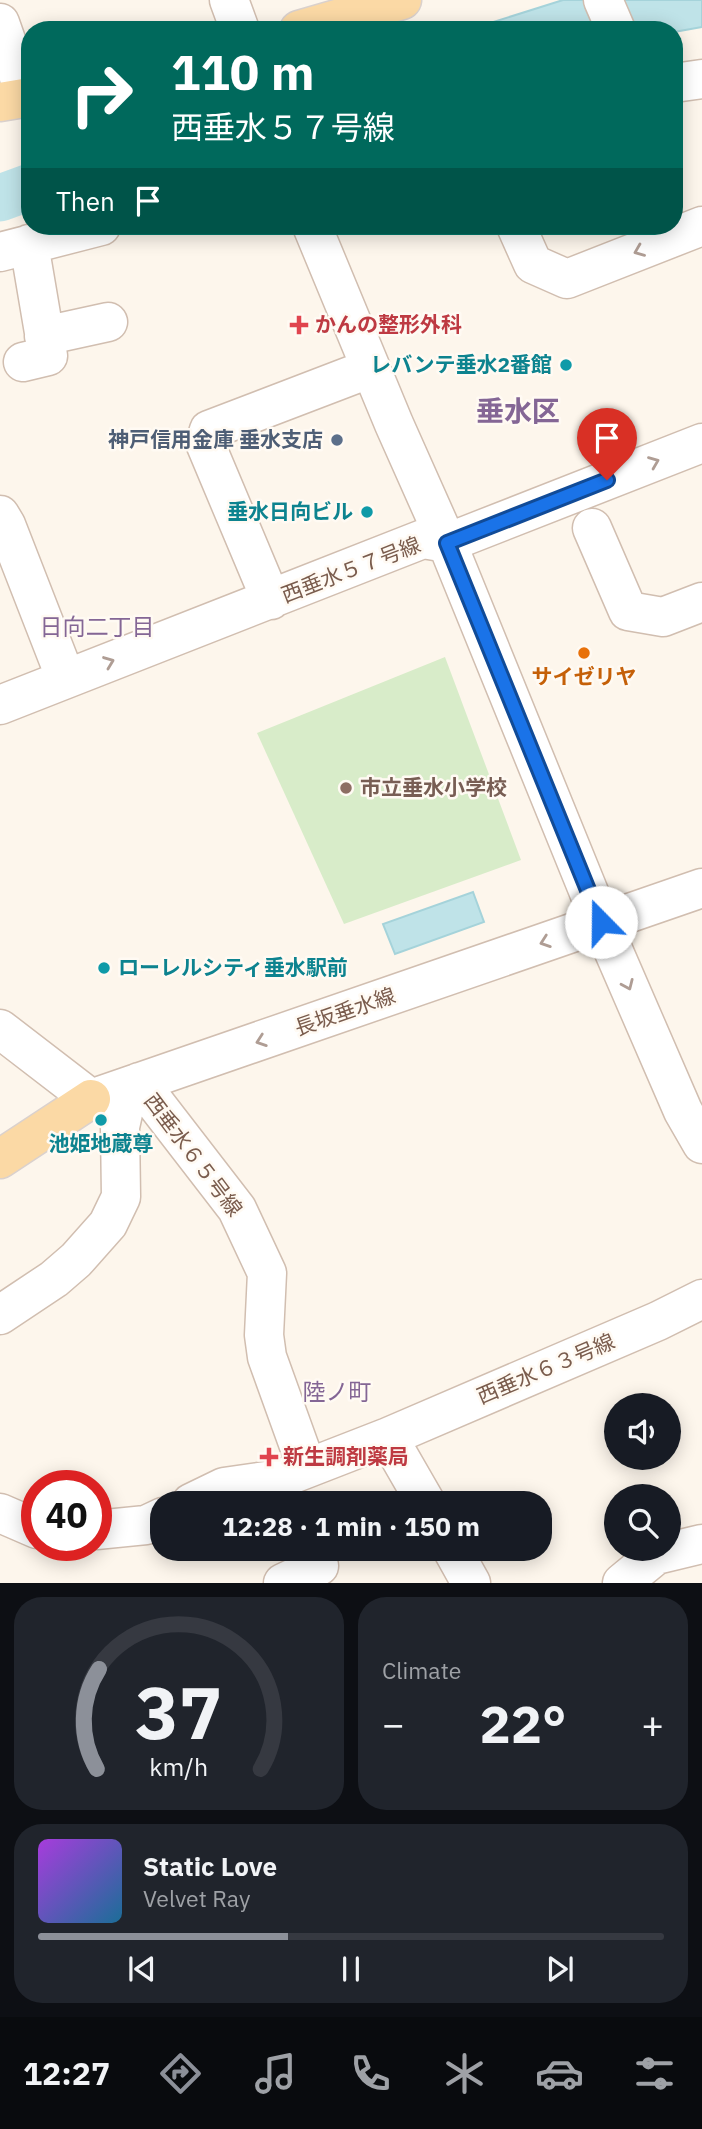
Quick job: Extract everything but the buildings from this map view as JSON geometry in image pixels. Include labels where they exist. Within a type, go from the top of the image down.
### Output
[{"type":"main road","points":[[330,21],[402,0]]},
{"type":"main road","name":"長坂垂水線","points":[[0,1159],[91,1099]]},
{"type":"street","points":[[229,0],[237,21]]},
{"type":"street","points":[[603,0],[612,21]]},
{"type":"street","points":[[0,23],[18,99]]},
{"type":"street","points":[[683,82],[702,79]]},
{"type":"street","points":[[683,233],[702,226]]},
{"type":"street","points":[[66,235],[15,248],[34,349],[108,322]]},
{"type":"street","points":[[316,235],[447,543],[601,922],[683,1111],[702,1144]]},
{"type":"street","points":[[520,235],[533,264],[567,279],[679,235]]},
{"type":"street","points":[[271,600],[205,443],[209,430],[371,368]]},
{"type":"street","name":"西垂水５７号線","points":[[0,705],[422,539],[447,543],[702,443]]},
{"type":"street","points":[[0,515],[6,524],[66,679]]},
{"type":"street","points":[[592,528],[628,611],[663,617],[702,602]]},
{"type":"street","name":"長坂垂水線","points":[[91,1099],[702,888]]},
{"type":"street","points":[[0,1029],[91,1099]]},
{"type":"street","points":[[0,1315],[54,1279],[76,1260],[108,1224],[121,1198],[120,1127],[134,1084]]},
{"type":"street","name":"西垂水６５号線","points":[[134,1084],[237,1209],[267,1273],[264,1335],[293,1483]]},
{"type":"street","name":"西垂水６３号線","points":[[217,1491],[224,1488],[293,1483],[388,1437],[658,1321],[702,1299]]},
{"type":"street","points":[[388,1437],[419,1491]]},
{"type":"street","points":[[0,1513],[21,1522]]},
{"type":"street","points":[[112,1528],[150,1522]]},
{"type":"street","points":[[622,1583],[656,1555],[702,1544]]},
{"type":"street","points":[[459,1561],[471,1583]]},
{"type":"street","points":[[283,1583],[319,1566]]},
{"type":"green space","points":[[445,657],[521,860],[344,924],[257,733]]},
{"type":"water","points":[[563,0],[702,0],[702,27],[683,30],[683,21],[496,21]]},
{"type":"water","points":[[473,892],[484,922],[395,954],[383,924]]},
{"type":"waterway","points":[[0,198],[21,190]]},
{"type":"place","name":"かんの整形外科","points":[[299,325]]},
{"type":"place","name":"レバンテ垂水2番館","points":[[566,365]]},
{"type":"place","name":"神戸信用金庫 垂水支店","points":[[337,440]]},
{"type":"place","name":"垂水日向ビル","points":[[367,512]]},
{"type":"place","name":"サイゼリヤ","points":[[584,653]]},
{"type":"place","name":"市立垂水小学校","points":[[346,788]]},
{"type":"place","name":"ローレルシティ垂水駅前","points":[[104,968]]},
{"type":"place","name":"池姫地蔵尊","points":[[101,1120]]},
{"type":"place","name":"新生調剤薬局","points":[[269,1457]]},
{"type":"district","name":"垂水区","points":[[518,411]]},
{"type":"district","name":"日向二丁目","points":[[97,627]]},
{"type":"district","name":"陸ノ町","points":[[337,1392]]},
{"type":"route","points":[[601,922],[447,543],[607,480]]}]
